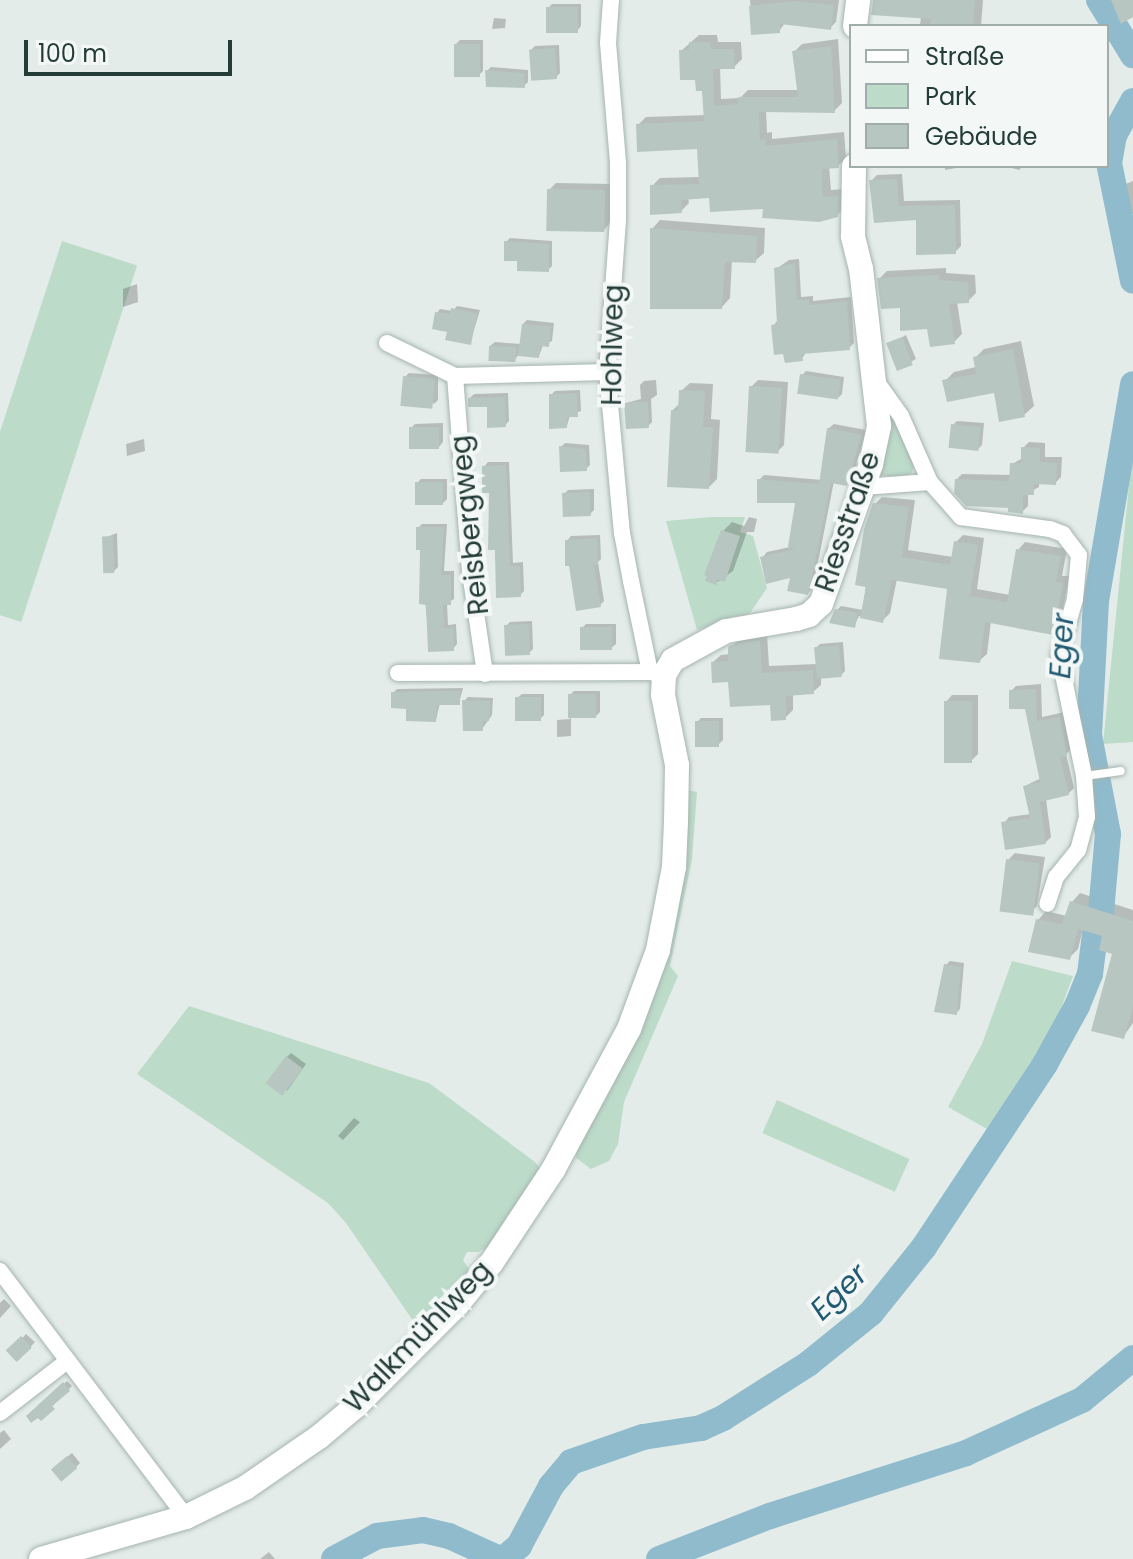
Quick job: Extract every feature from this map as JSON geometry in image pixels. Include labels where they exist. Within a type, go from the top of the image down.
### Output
[{"type":"street","name":"Hohlweg","points":[[611,0],[608,43],[618,163],[618,220],[607,372],[622,533],[657,674]]},
{"type":"street","points":[[855,24],[858,0]]},
{"type":"street","name":"Riesstraße","points":[[657,674],[673,660],[726,631],[796,619],[809,615],[821,604],[863,487],[879,426],[861,269],[853,236],[854,168]]},
{"type":"street","points":[[387,343],[455,376],[607,372]]},
{"type":"street","name":"Reisbergweg","points":[[455,376],[470,572],[485,674]]},
{"type":"street","points":[[872,376],[901,416],[930,482],[961,517],[1050,529],[1073,543],[1079,555],[1080,575],[1059,655],[1084,776],[1087,817],[1078,850],[1056,877],[1047,904]]},
{"type":"street","points":[[863,487],[930,482]]},
{"type":"street","points":[[398,673],[657,674]]},
{"type":"street","name":"Walkmühlweg","points":[[41,1559],[186,1517],[245,1488],[347,1414],[439,1324],[492,1262],[553,1170],[629,1029],[658,950],[674,867],[677,765],[657,674]]},
{"type":"street","points":[[0,1271],[186,1517]]},
{"type":"street","points":[[0,1413],[66,1362]]},
{"type":"lane","points":[[1084,776],[1121,771]]},
{"type":"green space","points":[[62,241],[137,265],[21,622],[0,615],[0,432]]},
{"type":"green space","points":[[890,411],[916,463],[911,474],[898,478],[878,474]]},
{"type":"green space","points":[[1133,446],[1133,742],[1103,744]]},
{"type":"green space","points":[[745,517],[740,532],[753,536],[767,588],[750,613],[697,630],[666,521]]},
{"type":"green space","points":[[687,790],[697,792],[692,859],[670,966],[678,976],[624,1102],[618,1144],[609,1161],[591,1169],[576,1158],[576,1146],[629,1050]]},
{"type":"green space","points":[[1012,961],[1073,976],[1052,1033],[987,1129],[948,1107],[982,1044]]},
{"type":"green space","points":[[189,1006],[429,1083],[535,1162],[544,1173],[493,1245],[478,1252],[467,1252],[463,1260],[469,1269],[418,1328],[346,1223],[328,1203],[137,1074]]},
{"type":"green space","points":[[777,1100],[909,1159],[895,1192],[762,1133]]},
{"type":"building","points":[[873,0],[975,0],[973,24],[930,24],[931,19],[871,15]]},
{"type":"building","points":[[1111,0],[1133,0],[1133,17],[1121,24]]},
{"type":"building","points":[[795,1],[834,5],[831,30],[780,24],[780,33],[751,35],[749,6]]},
{"type":"building","points":[[546,7],[578,7],[578,33],[546,33]]},
{"type":"building","points":[[689,42],[710,42],[711,49],[734,49],[735,69],[713,69],[714,106],[738,104],[738,97],[798,97],[792,51],[831,46],[835,113],[759,112],[760,140],[765,139],[765,146],[837,139],[839,168],[822,169],[823,197],[839,196],[838,217],[819,222],[762,218],[763,209],[710,212],[709,198],[681,200],[682,213],[650,215],[650,185],[699,184],[697,149],[637,152],[636,124],[704,121],[702,91],[696,91],[695,80],[680,80],[679,50],[689,50]]},
{"type":"building","points":[[454,44],[480,44],[480,77],[454,77]]},
{"type":"building","points":[[555,48],[557,79],[531,81],[529,50]]},
{"type":"building","points":[[485,70],[524,73],[525,88],[486,87]]},
{"type":"building","points":[[897,179],[899,206],[955,205],[956,254],[916,255],[916,220],[874,223],[869,180]]},
{"type":"building","points":[[547,189],[605,190],[604,232],[546,231]]},
{"type":"building","points":[[650,228],[757,236],[756,263],[725,262],[722,309],[650,309]]},
{"type":"building","points":[[504,241],[549,244],[549,272],[517,271],[517,261],[504,261]]},
{"type":"building","points":[[795,263],[797,300],[809,299],[809,305],[847,301],[850,350],[802,354],[803,361],[785,363],[783,354],[774,355],[771,325],[777,324],[774,268]]},
{"type":"building","points":[[939,275],[939,280],[968,282],[969,303],[949,304],[955,344],[930,347],[927,329],[900,331],[900,308],[881,309],[877,278]]},
{"type":"building","points":[[451,308],[477,313],[471,345],[445,340],[447,332],[432,329],[435,312],[450,314]]},
{"type":"building","points":[[522,324],[551,326],[549,347],[540,346],[539,358],[518,356]]},
{"type":"building","points":[[902,337],[913,365],[897,371],[886,343]]},
{"type":"building","points":[[489,346],[516,347],[515,362],[488,361]]},
{"type":"building","points":[[1013,349],[1025,417],[999,422],[994,393],[947,402],[942,380],[976,374],[973,357]]},
{"type":"building","points":[[800,374],[841,380],[838,400],[797,394]]},
{"type":"building","points":[[403,376],[435,379],[432,409],[400,406]]},
{"type":"building","points":[[749,386],[782,388],[779,454],[746,452]]},
{"type":"building","points":[[679,390],[705,391],[703,427],[713,427],[709,489],[667,487],[671,410],[678,410]]},
{"type":"building","points":[[577,393],[578,417],[567,417],[567,428],[549,429],[549,394]]},
{"type":"building","points":[[505,397],[506,427],[487,428],[487,407],[468,407],[468,398]]},
{"type":"building","points":[[648,402],[649,428],[626,429],[624,403]]},
{"type":"building","points":[[951,424],[981,427],[978,451],[948,448]]},
{"type":"building","points":[[409,427],[439,427],[439,449],[409,449]]},
{"type":"building","points":[[827,428],[862,435],[847,486],[831,483],[808,595],[787,591],[790,578],[766,584],[760,557],[795,549],[788,547],[795,503],[757,503],[757,479],[819,484]]},
{"type":"building","points":[[559,446],[586,449],[587,471],[560,472]]},
{"type":"building","points":[[1021,447],[1040,448],[1040,462],[1057,463],[1056,485],[1034,484],[1034,495],[1023,495],[1023,514],[1008,512],[1008,508],[966,506],[954,493],[955,479],[1009,481],[1010,463],[1021,463]]},
{"type":"building","points":[[506,465],[510,566],[520,566],[521,597],[496,598],[495,550],[488,550],[489,493],[482,493],[482,466]]},
{"type":"building","points":[[415,482],[443,482],[443,505],[415,505]]},
{"type":"building","points":[[590,492],[591,516],[563,517],[562,493]]},
{"type":"building","points":[[873,503],[909,507],[902,557],[950,565],[954,541],[978,545],[970,596],[1007,602],[1016,549],[1061,556],[1056,582],[1063,583],[1053,635],[985,622],[980,663],[939,659],[947,589],[892,580],[883,623],[860,618],[866,587],[855,585],[864,529]]},
{"type":"building","points":[[416,527],[444,527],[441,575],[451,575],[451,605],[443,605],[444,628],[453,627],[454,651],[428,652],[426,605],[419,604],[420,550],[416,550]]},
{"type":"building","points":[[721,530],[740,536],[725,582],[718,580],[716,585],[705,581],[707,576],[704,575]]},
{"type":"building","points":[[102,536],[113,536],[114,573],[103,573]]},
{"type":"building","points":[[597,538],[598,565],[594,565],[601,607],[576,611],[569,566],[565,566],[565,540]]},
{"type":"building","points":[[835,609],[858,613],[855,628],[829,623]]},
{"type":"building","points":[[529,624],[530,655],[505,656],[504,625]]},
{"type":"building","points":[[580,627],[612,627],[612,650],[580,650]]},
{"type":"building","points":[[760,640],[762,673],[813,670],[814,694],[786,696],[786,720],[771,721],[770,705],[730,707],[728,682],[712,683],[711,662],[728,661],[728,647],[731,645]]},
{"type":"building","points":[[839,645],[842,677],[817,679],[814,647]]},
{"type":"building","points":[[1036,689],[1037,721],[1060,717],[1067,756],[1060,757],[1069,795],[1040,802],[1046,844],[1005,850],[1001,822],[1030,818],[1023,786],[1040,782],[1025,709],[1009,709],[1009,690]]},
{"type":"building","points":[[460,691],[460,705],[437,705],[436,722],[406,721],[406,709],[391,708],[391,692]]},
{"type":"building","points":[[568,694],[596,694],[596,718],[568,718]]},
{"type":"building","points":[[515,697],[541,697],[541,721],[515,721]]},
{"type":"building","points":[[462,700],[490,701],[489,721],[483,721],[483,731],[463,731]]},
{"type":"building","points":[[944,701],[972,701],[972,763],[944,763]]},
{"type":"building","points":[[695,721],[719,721],[719,747],[695,747]]},
{"type":"building","points":[[1006,859],[1040,863],[1033,916],[1000,912]]},
{"type":"building","points":[[1070,901],[1133,921],[1133,1006],[1124,1039],[1091,1031],[1112,954],[1099,950],[1102,936],[1078,929],[1070,960],[1028,952],[1036,919],[1062,924]]},
{"type":"building","points":[[944,964],[961,967],[957,1015],[934,1012]]},
{"type":"building","points":[[286,1056],[303,1069],[282,1096],[266,1083]]},
{"type":"building","points":[[21,1336],[32,1348],[17,1362],[6,1350]]},
{"type":"building","points":[[63,1382],[70,1391],[52,1406],[55,1409],[41,1421],[38,1418],[31,1423],[26,1416]]},
{"type":"building","points":[[67,1456],[77,1468],[61,1482],[51,1469]]},
{"type":"waterway","name":"Eger","points":[[1099,0],[1133,55]]},
{"type":"waterway","name":"Eger","points":[[1133,101],[1114,135],[1109,163],[1133,281]]},
{"type":"waterway","name":"Eger","points":[[1101,912],[1108,834],[1089,735],[1096,601],[1133,384]]},
{"type":"waterway","name":"Eger","points":[[503,1559],[519,1546],[551,1486],[571,1462],[643,1437],[701,1428],[723,1418],[808,1364],[871,1313],[924,1247],[1045,1064],[1077,1006],[1090,974],[1095,934]]},
{"type":"waterway","name":"Eger","points":[[659,1559],[770,1516],[966,1453],[1082,1400],[1133,1358]]},
{"type":"waterway","name":"Eger","points":[[334,1559],[377,1536],[423,1530],[449,1536],[500,1559]]}]
